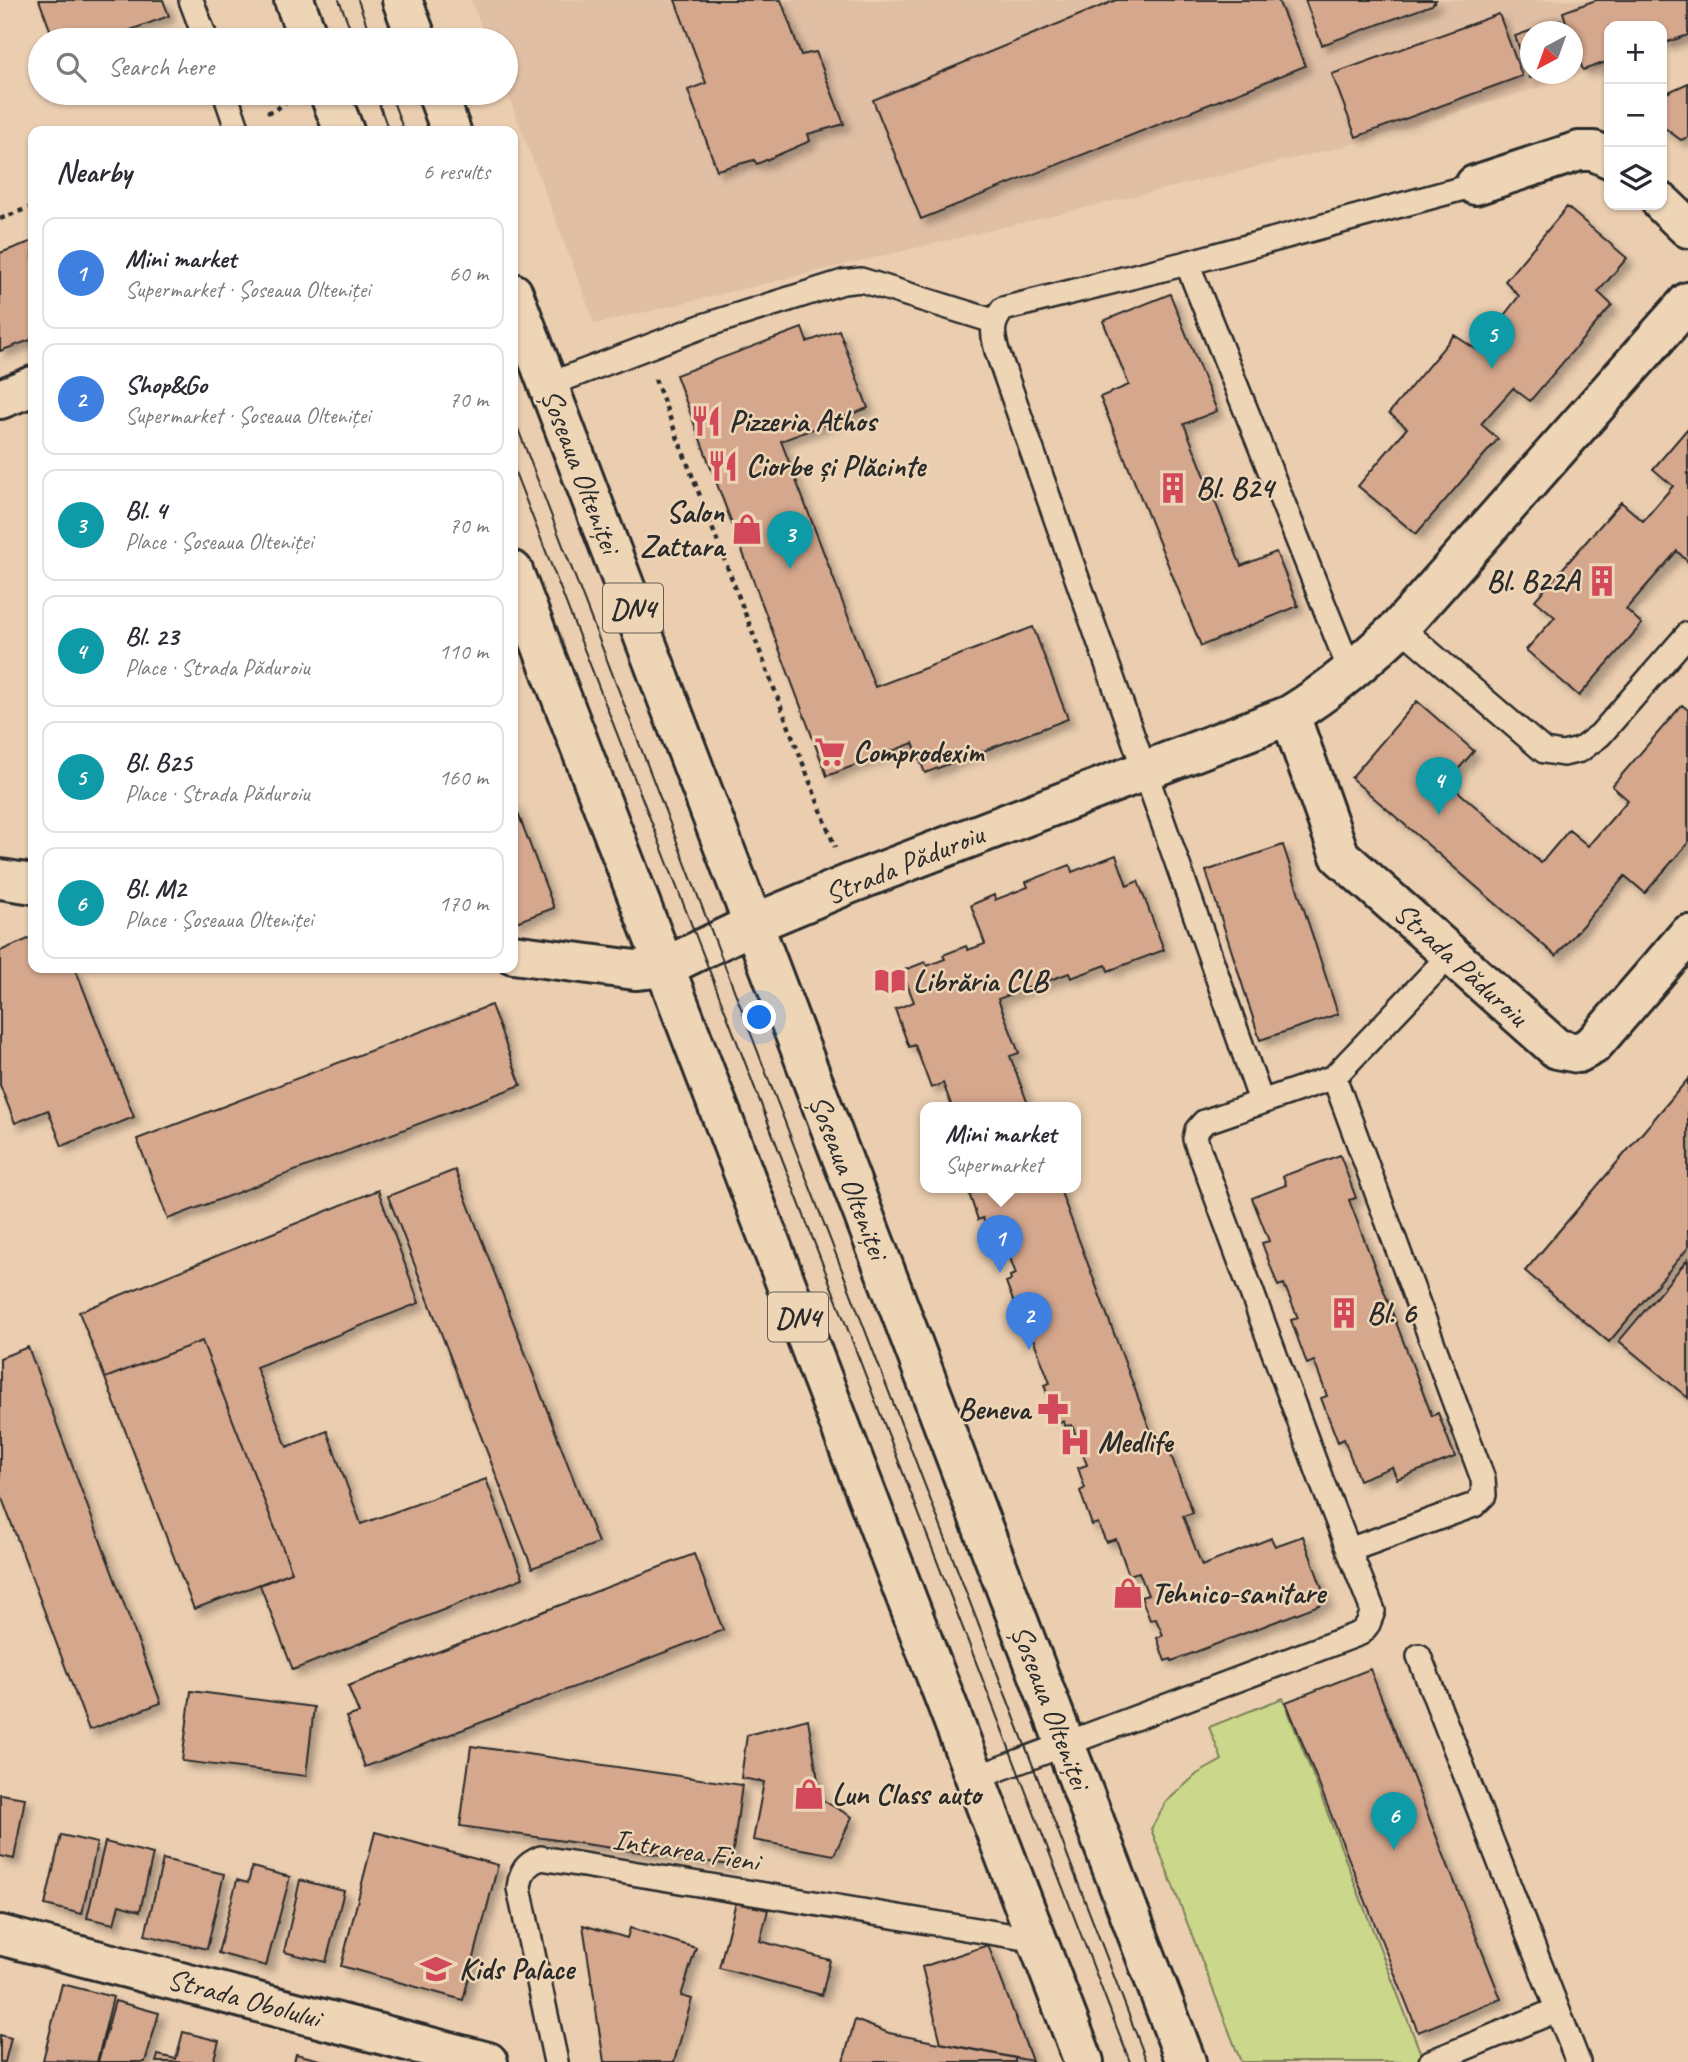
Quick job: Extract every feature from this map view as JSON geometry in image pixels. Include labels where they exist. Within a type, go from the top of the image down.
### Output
[{"type":"main road","points":[[294,0],[304,28]]},
{"type":"main road","points":[[402,0],[412,28]]},
{"type":"main road","points":[[334,105],[342,126]]},
{"type":"main road","points":[[441,105],[449,126]]},
{"type":"main road","points":[[1475,185],[1578,151],[1594,150],[1604,155]]},
{"type":"main road","points":[[1667,208],[1688,228]]},
{"type":"main road","name":"Strada Păduroiu","points":[[665,967],[753,924],[849,884],[1290,715],[1316,699],[1351,673],[1400,627],[1688,302]]},
{"type":"main road","name":"Șoseaua Olteniței","points":[[518,306],[1186,2062]]},
{"type":"main road","points":[[0,399],[28,388]]},
{"type":"main road","name":"DN4","points":[[518,584],[1084,2062]]},
{"type":"main road","name":"Strada Păduroiu","points":[[1290,715],[1340,856],[1557,1049],[1578,1053],[1593,1045],[1688,934]]},
{"type":"main road","points":[[0,879],[28,883]]},
{"type":"main road","points":[[518,955],[635,970],[665,967]]},
{"type":"main road","name":"Strada Obolului","points":[[0,1935],[488,2062]]},
{"type":"lane","points":[[191,0],[202,28]]},
{"type":"lane","points":[[229,105],[236,125]]},
{"type":"lane","points":[[1261,1101],[997,351],[993,321],[1003,309],[1475,185]]},
{"type":"lane","points":[[1187,262],[1351,673]]},
{"type":"lane","points":[[548,384],[703,327],[842,282],[860,280],[993,321]]},
{"type":"lane","points":[[1400,627],[1544,751],[1563,754],[1580,750],[1600,735],[1688,634]]},
{"type":"lane","points":[[975,1778],[1361,1633],[1368,1624],[1373,1611],[1195,1139],[1197,1130],[1204,1122],[1334,1077],[1450,955]]},
{"type":"lane","points":[[1334,1077],[1483,1479],[1484,1495],[1474,1505],[1349,1550]]},
{"type":"lane","points":[[1419,1656],[1578,2062]]},
{"type":"lane","name":"Intrarea Fieni","points":[[556,2062],[519,1888],[520,1876],[528,1864],[541,1858],[1037,1940]]},
{"type":"lane","points":[[1431,2062],[1558,2010]]},
{"type":"path","points":[[0,219],[28,208]]},
{"type":"path","points":[[643,348],[849,884]]},
{"type":"shaded area","points":[[471,0],[1688,0],[1688,42],[1667,48],[1667,21],[1604,21],[1604,68],[1583,74],[1583,21],[1520,21],[1520,84],[1550,84],[1350,145],[595,324],[512,105],[518,105],[518,28],[482,28]]},
{"type":"green space","points":[[1283,1698],[1424,2062],[1241,2062],[1151,1829],[1166,1802],[1197,1774],[1222,1760],[1209,1727]]},
{"type":"building","points":[[39,0],[163,0],[169,16],[136,28],[50,28]]},
{"type":"building","points":[[675,0],[781,0],[801,55],[816,52],[844,124],[808,134],[810,141],[757,164],[754,160],[717,170],[688,90],[706,83]]},
{"type":"building","points":[[1116,0],[1278,0],[1305,66],[921,219],[873,100]]},
{"type":"building","points":[[1305,0],[1436,0],[1432,5],[1322,45]]},
{"type":"building","points":[[1596,0],[1688,0],[1688,35],[1667,42],[1667,21],[1604,21],[1604,63],[1583,70],[1583,21],[1566,21],[1563,12]]},
{"type":"building","points":[[1499,14],[1520,71],[1520,77],[1356,137],[1332,74]]},
{"type":"building","points":[[1520,34],[1520,50],[1515,36]]},
{"type":"building","points":[[1688,83],[1688,137],[1681,140],[1667,130],[1667,93]]},
{"type":"building","points":[[1567,207],[1627,258],[1598,292],[1612,305],[1530,401],[1513,388],[1481,424],[1498,439],[1416,534],[1358,486],[1407,428],[1389,413],[1454,335],[1477,350],[1519,296],[1505,281]]},
{"type":"building","points":[[28,243],[28,341],[0,351],[0,253]]},
{"type":"building","name":"Bl. B24","points":[[1170,294],[1217,411],[1184,424],[1241,566],[1276,552],[1298,606],[1201,646],[1100,397],[1129,385],[1103,321]]},
{"type":"building","points":[[802,328],[807,342],[839,330],[868,408],[781,441],[875,687],[1033,627],[1068,719],[925,773],[913,743],[827,776],[676,375]]},
{"type":"building","name":"Bl. B22A","points":[[1688,428],[1688,562],[1677,551],[1626,609],[1642,624],[1579,696],[1526,650],[1555,617],[1535,600],[1621,502],[1643,521],[1673,486],[1653,469]]},
{"type":"building","points":[[1417,701],[1474,751],[1447,782],[1541,863],[1569,830],[1588,846],[1628,800],[1612,786],[1682,705],[1688,710],[1688,843],[1645,893],[1625,876],[1556,956],[1351,778]]},
{"type":"building","points":[[518,813],[554,908],[518,921]]},
{"type":"building","points":[[1283,845],[1338,1014],[1260,1040],[1206,871]]},
{"type":"building","points":[[1116,855],[1127,886],[1138,881],[1164,950],[1108,971],[1106,965],[1071,978],[1069,973],[998,999],[1019,1053],[1010,1056],[1027,1102],[950,1102],[943,1083],[931,1088],[915,1045],[909,1047],[895,1009],[914,1002],[902,971],[925,962],[927,966],[945,959],[943,955],[966,946],[968,950],[985,944],[971,905],[994,895],[995,900],[1028,887],[1026,882],[1070,865],[1072,872]]},
{"type":"building","points":[[28,939],[28,973],[77,973],[134,1117],[62,1146],[48,1110],[15,1123],[0,1085],[0,951]]},
{"type":"building","points":[[491,1005],[521,1085],[168,1219],[137,1139]]},
{"type":"building","points":[[1688,1079],[1688,1248],[1609,1342],[1525,1271]]},
{"type":"building","name":"Bl. 6","points":[[1340,1155],[1356,1198],[1349,1200],[1432,1416],[1438,1413],[1455,1457],[1397,1479],[1392,1467],[1359,1480],[1344,1439],[1338,1442],[1321,1398],[1327,1396],[1314,1361],[1307,1364],[1291,1320],[1298,1318],[1284,1284],[1278,1286],[1262,1243],[1269,1241],[1252,1198],[1286,1185],[1283,1176]]},
{"type":"building","points":[[455,1170],[598,1543],[532,1568],[388,1196]]},
{"type":"building","points":[[378,1190],[419,1303],[256,1367],[287,1447],[327,1431],[361,1524],[486,1479],[523,1578],[293,1670],[260,1585],[292,1572],[202,1341],[105,1378],[79,1312]]},
{"type":"building","points":[[969,1193],[1061,1193],[1154,1440],[1164,1436],[1193,1513],[1183,1516],[1202,1566],[1271,1538],[1275,1546],[1303,1536],[1327,1602],[1172,1661],[1165,1661],[1157,1638],[1163,1635],[1156,1619],[1150,1620],[1141,1597],[1148,1595],[1139,1572],[1129,1575],[1116,1539],[1106,1542],[1098,1523],[1092,1525],[1080,1491],[1085,1488],[1078,1468],[1087,1465],[1072,1425],[1065,1426],[1064,1421],[1058,1423],[1044,1385],[1050,1383],[1025,1318],[1020,1319],[1006,1282],[1011,1280],[1010,1276],[1016,1274],[1002,1237],[992,1241],[983,1218],[978,1220]]},
{"type":"building","points":[[1688,1259],[1688,1398],[1619,1341]]},
{"type":"building","points":[[202,1341],[292,1572],[194,1609],[105,1378]]},
{"type":"building","points":[[28,1347],[161,1703],[89,1730],[0,1493],[0,1358]]},
{"type":"building","points":[[694,1554],[723,1630],[365,1767],[346,1717],[359,1713],[348,1686]]},
{"type":"building","points":[[1370,1669],[1501,1999],[1418,2032],[1286,1702]]},
{"type":"building","points":[[191,1691],[314,1707],[306,1776],[182,1761]]},
{"type":"building","points":[[808,1719],[821,1799],[852,1817],[834,1855],[753,1840],[764,1782],[741,1778],[747,1735]]},
{"type":"building","points":[[471,1746],[742,1785],[731,1865],[460,1826]]},
{"type":"building","points":[[0,1794],[25,1798],[14,1859],[0,1856]]},
{"type":"building","points":[[375,1832],[498,1865],[463,2000],[341,1966]]},
{"type":"building","points":[[61,1835],[97,1843],[82,1914],[45,1905]]},
{"type":"building","points":[[105,1842],[153,1854],[140,1911],[119,1905],[114,1924],[87,1918]]},
{"type":"building","points":[[163,1859],[224,1874],[207,1949],[145,1935]]},
{"type":"building","points":[[252,1867],[290,1877],[266,1966],[218,1953],[237,1880],[248,1883]]},
{"type":"building","points":[[300,1880],[344,1891],[326,1962],[284,1952]]},
{"type":"building","points":[[736,1902],[768,1910],[760,1941],[830,1960],[822,1995],[719,1968]]},
{"type":"building","points":[[583,1925],[627,1938],[630,1928],[696,1948],[681,1996],[692,1999],[674,2062],[604,2062]]},
{"type":"building","points":[[988,1945],[1032,2061],[941,2043],[922,1967]]},
{"type":"building","points":[[62,1984],[113,1997],[97,2062],[43,2060]]},
{"type":"building","points":[[115,2001],[159,2013],[145,2062],[98,2062]]},
{"type":"building","points":[[855,2020],[889,2033],[1015,2058],[1015,2062],[843,2062]]},
{"type":"building","points":[[183,2032],[219,2041],[213,2062],[156,2062],[158,2055],[176,2059]]},
{"type":"building","points":[[0,2035],[11,2038],[5,2062],[0,2062]]},
{"type":"building","points":[[296,2054],[328,2062],[294,2062]]},
{"type":"tram line","points":[[339,0],[350,28]]},
{"type":"tram line","points":[[358,0],[368,28]]},
{"type":"tram line","points":[[379,105],[387,126]]},
{"type":"tram line","points":[[394,105],[402,126]]},
{"type":"tram line","points":[[518,429],[1147,2062]]},
{"type":"tram line","points":[[518,480],[1130,2062]]},
{"type":"place","name":"Bl. B25","points":[[1492,369]]},
{"type":"place","name":"Pizzeria Athos","points":[[706,421]]},
{"type":"place","name":"Ciorbe și Plăcinte","points":[[723,466]]},
{"type":"place","name":"Bl. B24","points":[[1173,488]]},
{"type":"place","name":"Salon Zattara","points":[[747,529]]},
{"type":"place","name":"Bl. 4","points":[[790,569]]},
{"type":"place","name":"Bl. B22A","points":[[1602,581]]},
{"type":"place","name":"Comprodexim","points":[[830,752]]},
{"type":"place","name":"Bl. 23","points":[[1439,815]]},
{"type":"place","name":"Librăria CLB","points":[[890,981]]},
{"type":"place","name":"Mini market","points":[[1000,1273]]},
{"type":"place","name":"Bl. 6","points":[[1344,1313]]},
{"type":"place","name":"Shop&Go","points":[[1029,1350]]},
{"type":"place","name":"Beneva","points":[[1053,1409]]},
{"type":"place","name":"Medlife","points":[[1075,1442]]},
{"type":"place","name":"Tehnico-sanitare","points":[[1128,1593]]},
{"type":"place","name":"Lun Class auto","points":[[809,1794]]},
{"type":"place","name":"Bl. M2","points":[[1394,1850]]},
{"type":"place","name":"Kids Palace","points":[[436,1969]]}]
